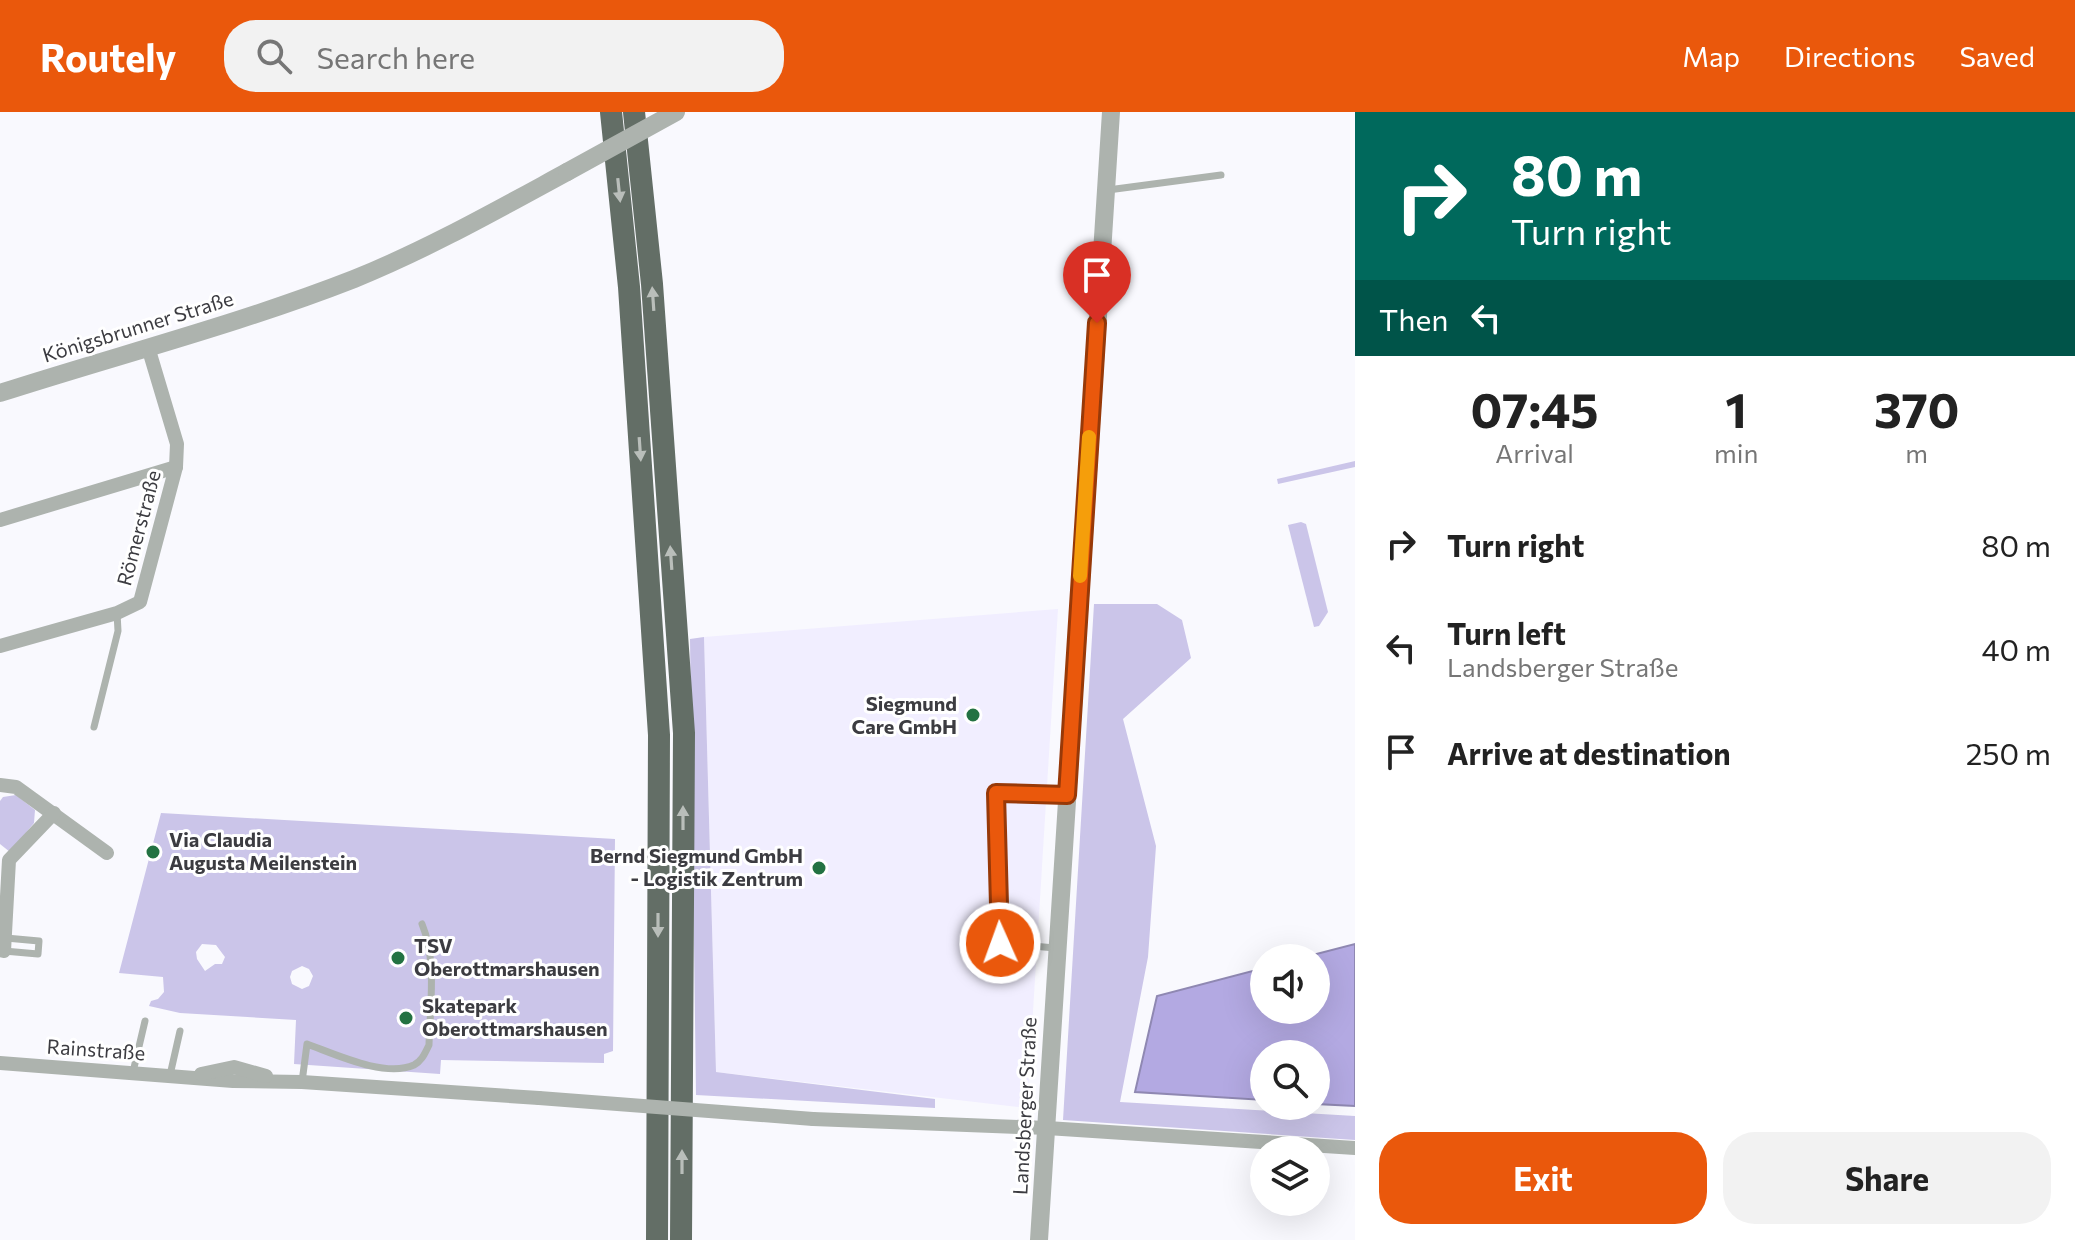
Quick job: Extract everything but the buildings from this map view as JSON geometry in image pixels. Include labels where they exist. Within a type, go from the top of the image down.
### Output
[{"type":"highway","points":[[611,112],[629,287],[659,735],[657,1240]]},
{"type":"highway","points":[[634,112],[652,284],[684,733],[681,1240]]},
{"type":"street","name":"Königsbrunner Straße","points":[[0,393],[289,303],[357,278],[433,243],[676,112]]},
{"type":"street","name":"Landsberger Straße","points":[[1039,1240],[1111,112]]},
{"type":"street","name":"Römerstraße","points":[[0,646],[117,613],[140,602],[176,467],[177,444],[148,347]]},
{"type":"street","points":[[0,520],[176,467]]},
{"type":"street","points":[[0,785],[16,787],[107,853]]},
{"type":"street","points":[[3,946],[9,860],[54,813]]},
{"type":"street","name":"Rainstraße","points":[[0,1063],[813,1119],[1047,1128],[1355,1148]]},
{"type":"lane","points":[[1106,191],[1221,175]]},
{"type":"lane","name":"Römerstraße","points":[[94,727],[118,631],[117,613]]},
{"type":"lane","points":[[1057,948],[1000,943],[996,793],[1067,795]]},
{"type":"lane","points":[[297,1042],[370,1066],[392,1068],[416,1065],[429,1045],[430,957],[422,924]]},
{"type":"lane","points":[[133,1072],[145,1021]]},
{"type":"lane","points":[[170,1075],[180,1031]]},
{"type":"lane","points":[[302,1082],[307,1044]]},
{"type":"shaded area","points":[[1355,461],[1355,467],[1278,484],[1277,479]]},
{"type":"shaded area","points":[[1306,524],[1328,612],[1319,626],[1314,627],[1288,525]]},
{"type":"shaded area","points":[[1094,604],[1157,604],[1182,620],[1191,658],[1123,719],[1156,846],[1148,957],[1120,1102],[1250,1110],[1250,1120],[1330,1120],[1330,1115],[1355,1116],[1355,1140],[1063,1120]]},
{"type":"shaded area","points":[[1058,609],[1027,1108],[716,1072],[704,637]]},
{"type":"shaded area","points":[[704,637],[716,1072],[935,1099],[935,1108],[696,1095],[690,639]]},
{"type":"shaded area","points":[[16,795],[35,810],[34,823],[10,852],[0,844],[0,801],[3,797]]},
{"type":"shaded area","points":[[161,813],[615,839],[613,1051],[604,1054],[604,1063],[441,1060],[440,1074],[294,1064],[296,1020],[180,1013],[149,1006],[164,992],[163,977],[119,973]],"holes":[[[202,944],[216,945],[225,957],[222,964],[215,964],[205,971],[196,952]],[[302,966],[309,969],[313,976],[309,986],[302,989],[292,984],[290,977],[292,971]]]},
{"type":"shaded area","points":[[1355,944],[1355,1106],[1330,1105],[1330,1040],[1250,1040],[1250,1099],[1135,1092],[1157,996],[1250,972],[1250,1024],[1330,1024],[1330,950]]},
{"type":"slow traffic","points":[[1080,576],[1089,437]]},
{"type":"place","name":"Siegmund Care GmbH","points":[[973,715]]},
{"type":"place","name":"Via Claudia Augusta Meilenstein","points":[[153,852]]},
{"type":"place","name":"Bernd Siegmund GmbH - Logistik Zentrum","points":[[819,868]]},
{"type":"place","name":"TSV Oberottmarshausen","points":[[398,958]]},
{"type":"place","name":"Skatepark Oberottmarshausen","points":[[406,1018]]},
{"type":"route","points":[[1000,943],[996,793],[1067,795],[1097,323]]}]
